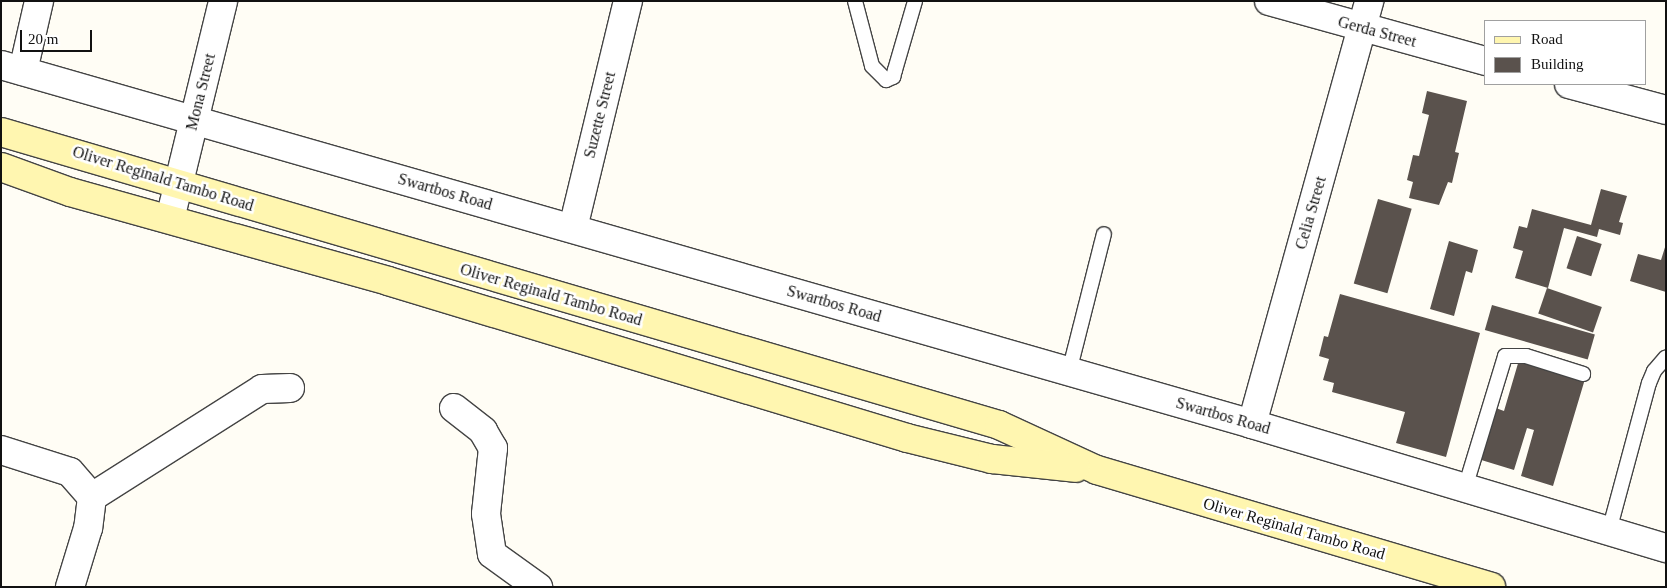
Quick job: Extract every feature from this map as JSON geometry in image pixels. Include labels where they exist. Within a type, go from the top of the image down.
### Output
[{"type":"main road","name":"Oliver Reginald Tambo Road","points":[[1,132],[416,256],[999,425],[1097,470],[1492,587]]},
{"type":"main road","name":"Oliver Reginald Tambo Road","points":[[1,167],[70,192],[170,218],[388,281],[907,438],[992,460],[1097,470]]},
{"type":"street","points":[[12,68],[39,1]]},
{"type":"street","name":"Mona Street","points":[[170,218],[180,184],[223,1]]},
{"type":"street","name":"Suzette Street","points":[[572,228],[628,1]]},
{"type":"street","name":"Gerda Street","points":[[1269,1],[1484,60]]},
{"type":"street","name":"Celia Street","points":[[1252,424],[1369,1]]},
{"type":"street","name":"Swartbos Road","points":[[12,68],[1252,424],[1666,548]]},
{"type":"street","points":[[1573,85],[1666,110]]},
{"type":"street","points":[[92,497],[262,389],[290,388]]},
{"type":"street","points":[[454,408],[483,431],[494,448],[486,514],[492,554],[538,587]]},
{"type":"street","points":[[1,450],[70,472],[92,497],[88,528],[70,587]]},
{"type":"lane","points":[[855,1],[872,66],[886,80],[893,77],[915,1]]},
{"type":"lane","points":[[1069,372],[1104,234]]},
{"type":"lane","points":[[1465,488],[1505,356],[1526,356],[1583,374]]},
{"type":"lane","points":[[1610,531],[1649,383],[1654,370],[1666,357]]},
{"type":"building","points":[[1427,91],[1467,101],[1455,152],[1459,153],[1452,183],[1448,182],[1439,205],[1409,198],[1413,182],[1407,180],[1413,155],[1419,156],[1429,115],[1422,113]]},
{"type":"building","points":[[1601,189],[1627,196],[1619,222],[1623,223],[1620,235],[1599,229],[1597,237],[1564,228],[1548,288],[1515,278],[1523,251],[1513,248],[1519,226],[1527,228],[1532,209],[1591,225]]},
{"type":"building","points":[[1378,199],[1412,209],[1387,293],[1354,284]]},
{"type":"building","points":[[1577,236],[1602,244],[1591,276],[1566,268]]},
{"type":"building","points":[[1449,241],[1478,250],[1472,273],[1466,271],[1454,316],[1430,309]]},
{"type":"building","points":[[1666,244],[1666,292],[1630,281],[1638,254],[1661,260]]},
{"type":"building","points":[[1547,288],[1602,307],[1593,332],[1538,314]]},
{"type":"building","points":[[1340,294],[1480,333],[1446,457],[1396,443],[1405,412],[1332,392],[1334,383],[1323,380],[1329,359],[1319,356],[1324,336],[1328,337]]},
{"type":"building","points":[[1492,305],[1595,334],[1588,359],[1485,330]]},
{"type":"building","points":[[1519,360],[1585,379],[1553,486],[1521,476],[1534,430],[1527,428],[1514,470],[1478,459],[1493,407],[1504,411]]}]
